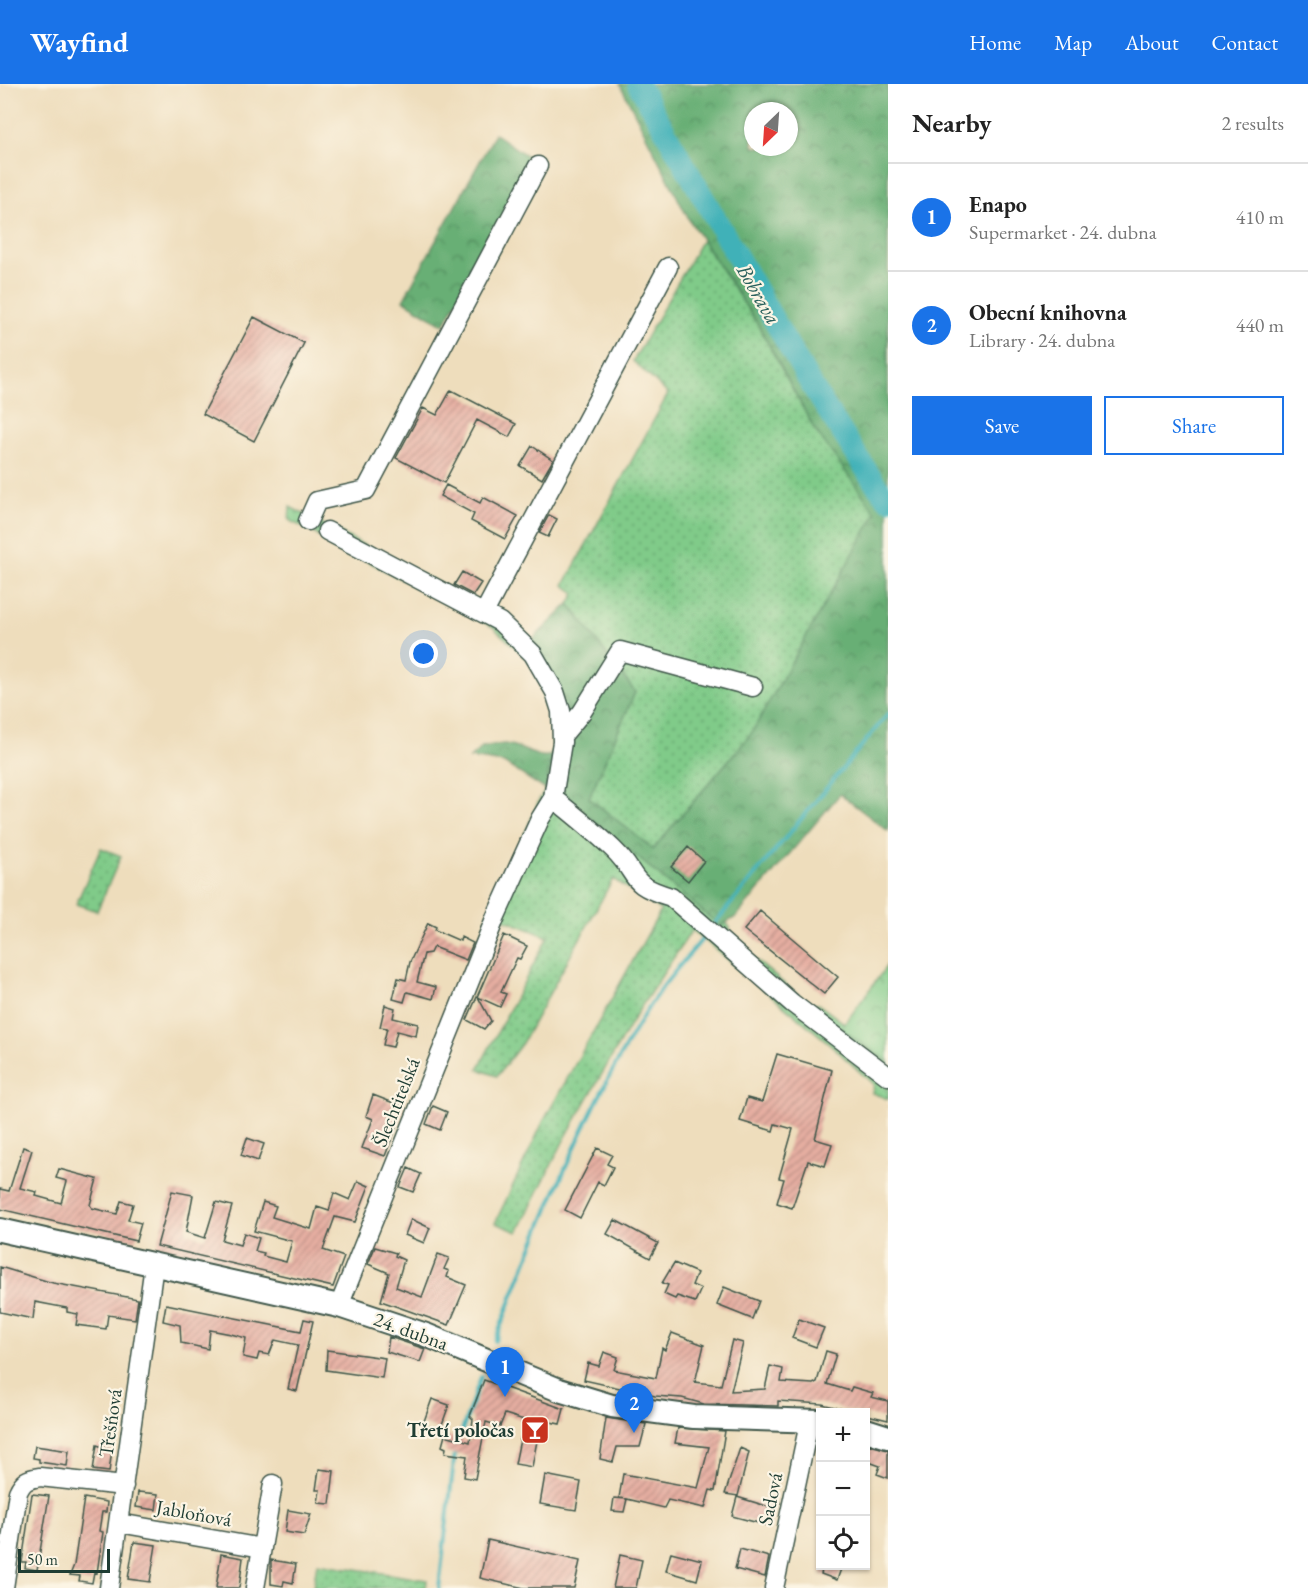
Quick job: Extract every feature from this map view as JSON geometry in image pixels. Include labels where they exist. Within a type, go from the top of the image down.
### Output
[{"type":"main road","name":"24. dubna","points":[[0,1230],[339,1306],[426,1335],[549,1386],[612,1406],[694,1417],[815,1420]]},
{"type":"main road","points":[[870,1431],[888,1437]]},
{"type":"street","points":[[308,521],[317,501],[366,490],[538,166]]},
{"type":"street","points":[[484,614],[668,267]]},
{"type":"street","points":[[327,531],[500,622],[533,654],[555,692],[561,711],[562,736],[553,798],[615,851],[634,880],[646,890],[671,897],[792,1003],[888,1076]]},
{"type":"street","points":[[562,736],[582,712],[620,651],[753,687]]},
{"type":"street","name":"Šlechtitelská","points":[[339,1306],[496,916],[540,819],[553,798]]},
{"type":"street","name":"Třešňová","points":[[110,1588],[154,1265]]},
{"type":"street","name":"Sadová","points":[[774,1588],[815,1420]]},
{"type":"street","points":[[4,1588],[18,1492],[22,1483],[28,1479],[40,1477],[124,1486]]},
{"type":"street","points":[[255,1588],[273,1484]]},
{"type":"street","name":"Jabloňová","points":[[119,1523],[262,1548]]},
{"type":"green space","points":[[620,84],[888,84],[888,831],[840,794],[736,917],[720,926],[563,795],[568,708],[532,640],[569,604],[635,692],[589,798],[653,849],[751,734],[876,513],[815,430],[757,323],[688,218]]},
{"type":"green space","points":[[495,134],[533,160],[444,325],[403,300]]},
{"type":"green space","points":[[702,240],[757,323],[815,430],[877,513],[751,734],[653,849],[589,798],[635,692],[569,604],[575,593],[564,585],[668,394],[633,361]]},
{"type":"green space","points":[[290,507],[498,614],[532,640],[568,708],[563,795],[720,926],[726,922],[730,928],[729,938],[809,1004],[818,1004],[845,1024],[841,1029],[888,1061],[888,1099],[872,1093],[874,1085],[830,1044],[692,930],[637,1013],[563,1142],[518,1232],[495,1223],[543,1122],[661,910],[613,879],[522,1043],[497,1076],[478,1069],[548,937],[503,919],[507,877],[540,798],[546,790],[553,750],[552,701],[534,665],[493,627],[289,520]]},
{"type":"green space","points":[[504,744],[540,756],[551,755],[546,790],[504,763],[470,758],[482,747]]},
{"type":"green space","points":[[101,848],[121,856],[97,911],[76,904]]},
{"type":"green space","points":[[888,964],[888,1061],[841,1029]]},
{"type":"green space","points":[[317,1563],[427,1580],[426,1588],[313,1588]]},
{"type":"building","points":[[254,317],[304,343],[254,441],[203,414]]},
{"type":"building","points":[[451,390],[516,424],[509,437],[477,420],[444,483],[396,458],[423,408],[437,415]]},
{"type":"building","points":[[532,446],[553,460],[542,479],[520,466]]},
{"type":"building","points":[[446,485],[480,503],[483,497],[518,516],[505,539],[471,521],[474,514],[440,496]]},
{"type":"building","points":[[549,515],[557,519],[548,537],[539,533]]},
{"type":"building","points":[[462,572],[481,583],[473,595],[454,585]]},
{"type":"building","points":[[688,847],[704,861],[688,881],[671,867]]},
{"type":"building","points":[[760,911],[838,977],[824,994],[744,930]]},
{"type":"building","points":[[428,923],[436,927],[435,930],[460,941],[461,937],[473,943],[466,960],[433,947],[430,953],[424,954],[417,982],[436,987],[433,999],[407,992],[404,1002],[393,999],[398,978],[406,980],[410,962]]},
{"type":"building","points":[[504,935],[527,946],[520,959],[517,958],[501,992],[506,994],[500,1007],[478,997],[491,1021],[484,1029],[467,1020]]},
{"type":"building","points":[[385,1005],[395,1008],[393,1018],[418,1024],[416,1036],[397,1031],[393,1047],[383,1045],[387,1028],[380,1027]]},
{"type":"building","points":[[777,1054],[832,1070],[815,1139],[832,1144],[825,1166],[808,1161],[792,1208],[777,1203],[784,1179],[779,1178],[793,1129],[775,1124],[773,1131],[740,1121],[747,1098],[762,1102]]},
{"type":"building","points":[[373,1095],[404,1107],[385,1156],[362,1148],[373,1119],[366,1116]]},
{"type":"building","points":[[433,1106],[447,1112],[440,1130],[426,1124]]},
{"type":"building","points":[[247,1138],[264,1144],[258,1161],[241,1155]]},
{"type":"building","points":[[23,1147],[32,1150],[20,1188],[37,1192],[36,1196],[61,1203],[67,1181],[56,1178],[59,1169],[97,1179],[90,1205],[92,1208],[117,1214],[121,1201],[133,1204],[128,1220],[141,1223],[136,1241],[0,1209],[0,1189],[9,1191]]},
{"type":"building","points":[[597,1148],[612,1155],[607,1164],[613,1167],[604,1185],[598,1182],[580,1218],[565,1210]]},
{"type":"building","points":[[408,1168],[421,1174],[413,1192],[400,1187]]},
{"type":"building","points":[[358,1181],[369,1186],[355,1222],[335,1217],[323,1250],[344,1257],[333,1287],[157,1246],[172,1191],[193,1195],[186,1232],[205,1238],[216,1202],[232,1206],[222,1240],[240,1245],[244,1233],[259,1238],[255,1251],[264,1253],[263,1256],[286,1262],[292,1241],[254,1231],[263,1202],[276,1206],[272,1217],[311,1229],[317,1207],[329,1211],[334,1193],[350,1200]]},
{"type":"building","points":[[411,1219],[430,1228],[424,1243],[405,1235]]},
{"type":"building","points":[[615,1220],[658,1243],[650,1258],[607,1234]]},
{"type":"building","points":[[375,1247],[396,1253],[395,1256],[404,1260],[396,1287],[422,1297],[438,1254],[449,1258],[444,1269],[449,1271],[447,1277],[466,1285],[449,1325],[381,1301],[389,1273],[368,1264]]},
{"type":"building","points":[[674,1263],[697,1273],[692,1285],[701,1289],[695,1302],[677,1296],[675,1299],[664,1294],[668,1285],[662,1283]]},
{"type":"building","points":[[0,1267],[53,1283],[138,1299],[135,1319],[108,1315],[106,1329],[76,1325],[78,1314],[67,1312],[67,1308],[35,1302],[33,1319],[0,1312]]},
{"type":"building","points":[[724,1287],[759,1301],[752,1319],[717,1305]]},
{"type":"building","points":[[166,1304],[301,1331],[304,1319],[313,1321],[297,1391],[288,1389],[298,1345],[275,1340],[269,1355],[259,1353],[257,1360],[243,1357],[246,1338],[231,1334],[210,1330],[208,1349],[181,1343],[180,1325],[163,1321]]},
{"type":"building","points":[[799,1319],[824,1328],[816,1347],[792,1338]]},
{"type":"building","points":[[672,1333],[704,1345],[695,1382],[721,1385],[732,1340],[743,1343],[731,1391],[765,1389],[770,1366],[783,1369],[781,1382],[813,1384],[817,1382],[826,1351],[836,1354],[827,1384],[850,1391],[852,1387],[873,1393],[871,1397],[888,1401],[888,1420],[870,1416],[870,1408],[838,1408],[822,1404],[778,1401],[778,1406],[704,1404],[584,1380],[588,1363],[599,1366],[604,1352],[618,1357],[614,1370],[656,1378],[662,1348],[665,1350]]},
{"type":"building","points":[[389,1337],[425,1349],[420,1362],[387,1352]]},
{"type":"building","points":[[327,1350],[385,1358],[382,1378],[326,1370]]},
{"type":"building","points":[[484,1380],[564,1409],[560,1424],[541,1420],[532,1467],[515,1464],[524,1420],[505,1414],[500,1426],[486,1422],[475,1479],[464,1477],[467,1456],[445,1453],[446,1448],[442,1446],[445,1435],[470,1442],[473,1419],[470,1416]]},
{"type":"building","points":[[432,1399],[449,1405],[440,1430],[423,1424]]},
{"type":"building","points":[[606,1418],[646,1424],[640,1447],[617,1447],[613,1462],[600,1459]]},
{"type":"building","points":[[678,1428],[725,1431],[715,1491],[710,1490],[705,1508],[668,1500],[664,1508],[619,1498],[623,1474],[698,1488],[709,1447],[675,1443]]},
{"type":"building","points":[[97,1445],[112,1450],[109,1472],[93,1470]]},
{"type":"building","points":[[870,1445],[888,1450],[888,1478],[877,1474],[880,1466],[870,1462]]},
{"type":"building","points":[[35,1446],[69,1451],[67,1466],[39,1462],[39,1459],[33,1458]]},
{"type":"building","points":[[740,1448],[749,1452],[738,1496],[725,1494]]},
{"type":"building","points":[[319,1469],[334,1471],[330,1504],[318,1503],[320,1490],[316,1490]]},
{"type":"building","points":[[545,1475],[581,1482],[576,1510],[540,1504]]},
{"type":"building","points":[[138,1492],[158,1494],[156,1510],[136,1507]]},
{"type":"building","points":[[32,1494],[49,1496],[37,1570],[25,1568],[26,1562],[22,1562]]},
{"type":"building","points":[[737,1497],[773,1508],[766,1525],[732,1516]]},
{"type":"building","points":[[84,1498],[107,1502],[106,1512],[102,1512],[99,1531],[103,1532],[97,1573],[94,1572],[92,1583],[79,1581],[80,1576],[70,1575],[74,1565]]},
{"type":"building","points":[[614,1498],[627,1499],[624,1512],[612,1511]]},
{"type":"building","points":[[288,1510],[311,1514],[304,1535],[285,1532]]},
{"type":"building","points":[[488,1540],[580,1561],[574,1588],[524,1588],[480,1578]]},
{"type":"building","points":[[134,1542],[156,1545],[150,1582],[128,1579]]},
{"type":"building","points":[[740,1549],[769,1557],[765,1577],[735,1569]]},
{"type":"building","points":[[671,1552],[702,1560],[697,1580],[666,1571]]},
{"type":"building","points":[[221,1554],[243,1558],[239,1588],[216,1588]]},
{"type":"building","points":[[620,1555],[642,1560],[636,1588],[613,1588]]},
{"type":"building","points":[[271,1560],[296,1564],[293,1583],[284,1581],[283,1586],[271,1584]]},
{"type":"building","points":[[822,1570],[841,1570],[837,1580],[821,1574]]},
{"type":"waterway","name":"Bobrava","points":[[638,84],[810,383],[874,482],[888,499]]},
{"type":"waterway","points":[[715,923],[888,714]]},
{"type":"waterway","points":[[495,1341],[546,1213],[605,1084],[656,996],[704,937]]},
{"type":"waterway","points":[[458,1442],[481,1377]]},
{"type":"waterway","points":[[439,1588],[455,1452]]},
{"type":"place","name":"Enapo","points":[[505,1397]]},
{"type":"place","name":"Třetí poločas","points":[[535,1430]]},
{"type":"place","name":"Obecní knihovna","points":[[634,1433]]}]
